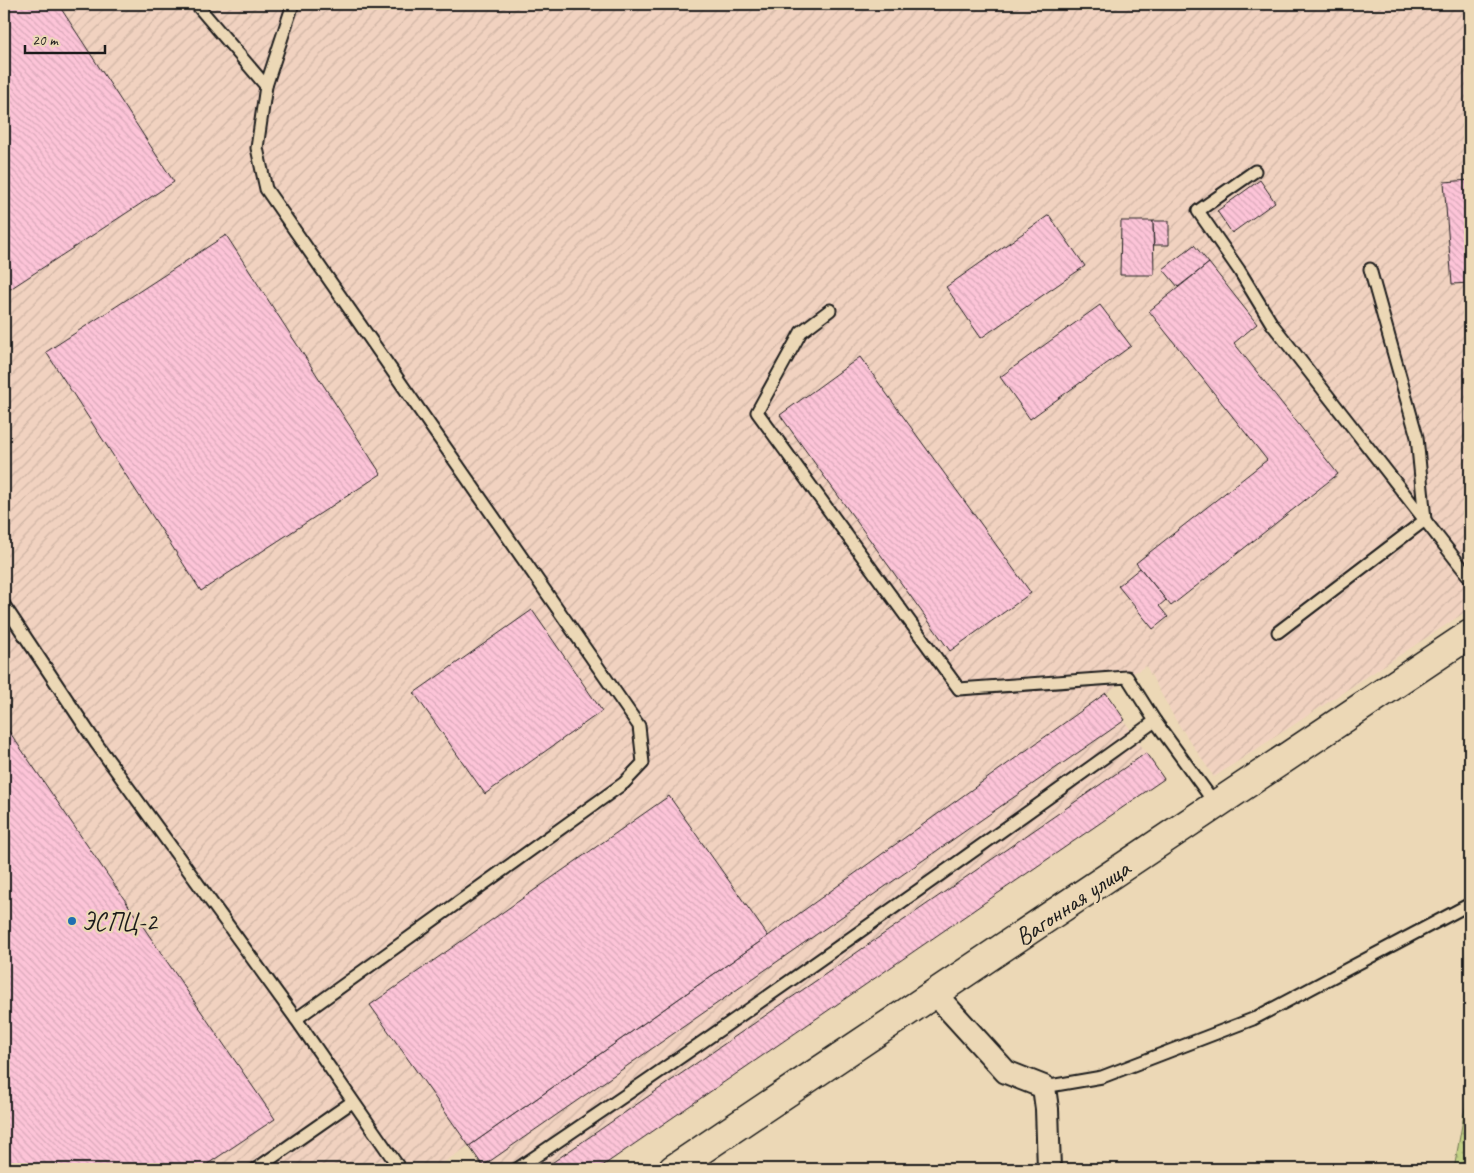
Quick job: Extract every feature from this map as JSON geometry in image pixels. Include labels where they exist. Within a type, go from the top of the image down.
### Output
[{"type":"street","name":"Вагонная улица","points":[[674,1169],[1470,634]]},
{"type":"street","points":[[935,994],[1006,1072],[1044,1087],[1047,1109],[1049,1169]]},
{"type":"lane","points":[[196,4],[266,86]]},
{"type":"lane","points":[[293,4],[266,86],[257,148],[266,189],[640,726],[643,763],[624,783],[296,1019]]},
{"type":"lane","points":[[1255,171],[1198,211],[1239,270],[1272,324],[1470,578]]},
{"type":"lane","points":[[1370,269],[1417,437],[1425,520]]},
{"type":"lane","points":[[830,310],[801,332],[757,412],[958,689],[1127,678],[1155,721],[1216,805]]},
{"type":"lane","points":[[1278,632],[1425,520]]},
{"type":"lane","points":[[4,605],[102,751],[296,1019],[400,1169]]},
{"type":"lane","points":[[517,1169],[652,1078],[1012,825],[1155,721]]},
{"type":"lane","points":[[1044,1087],[1102,1077],[1253,1019],[1470,904]]},
{"type":"lane","points":[[256,1169],[352,1102]]},
{"type":"shaded area","points":[[4,4],[1470,4],[1470,609],[1214,777],[1175,719],[1146,666],[1127,677],[1106,694],[1164,779],[598,1169],[485,1169],[469,1146],[433,1169],[4,1169]]},
{"type":"green space","points":[[1470,1081],[1470,1169],[1454,1169]]},
{"type":"building","points":[[4,4],[58,4],[174,182],[4,293]]},
{"type":"building","points":[[1260,180],[1275,202],[1232,233],[1217,211]]},
{"type":"building","points":[[1470,180],[1470,283],[1452,284],[1444,182]]},
{"type":"building","points":[[1049,215],[1085,266],[981,338],[946,287]]},
{"type":"building","points":[[1121,221],[1153,221],[1154,275],[1120,275]]},
{"type":"building","points":[[1153,221],[1169,221],[1169,245],[1154,245]]},
{"type":"building","points":[[226,235],[381,474],[201,591],[46,352]]},
{"type":"building","points":[[1194,245],[1209,263],[1178,287],[1163,269]]},
{"type":"building","points":[[1209,263],[1257,324],[1234,343],[1338,474],[1171,606],[1136,563],[1267,460],[1149,311]]},
{"type":"building","points":[[1100,305],[1131,346],[1030,419],[1000,377]]},
{"type":"building","points":[[860,357],[1031,593],[950,651],[780,415]]},
{"type":"building","points":[[1140,568],[1166,600],[1159,606],[1168,617],[1153,629],[1118,586]]},
{"type":"building","points":[[532,610],[602,711],[485,794],[414,693]]},
{"type":"building","points":[[1106,693],[1125,720],[483,1166],[469,1146],[768,936]]},
{"type":"building","name":"ЭСПЦ-2","points":[[4,724],[275,1119],[200,1169],[4,1169]]},
{"type":"building","points":[[1146,753],[1164,779],[598,1169],[543,1169]]},
{"type":"building","points":[[669,796],[768,936],[469,1146],[370,1005]]},
{"type":"place","name":"ЭСПЦ-2","points":[[72,921]]}]
